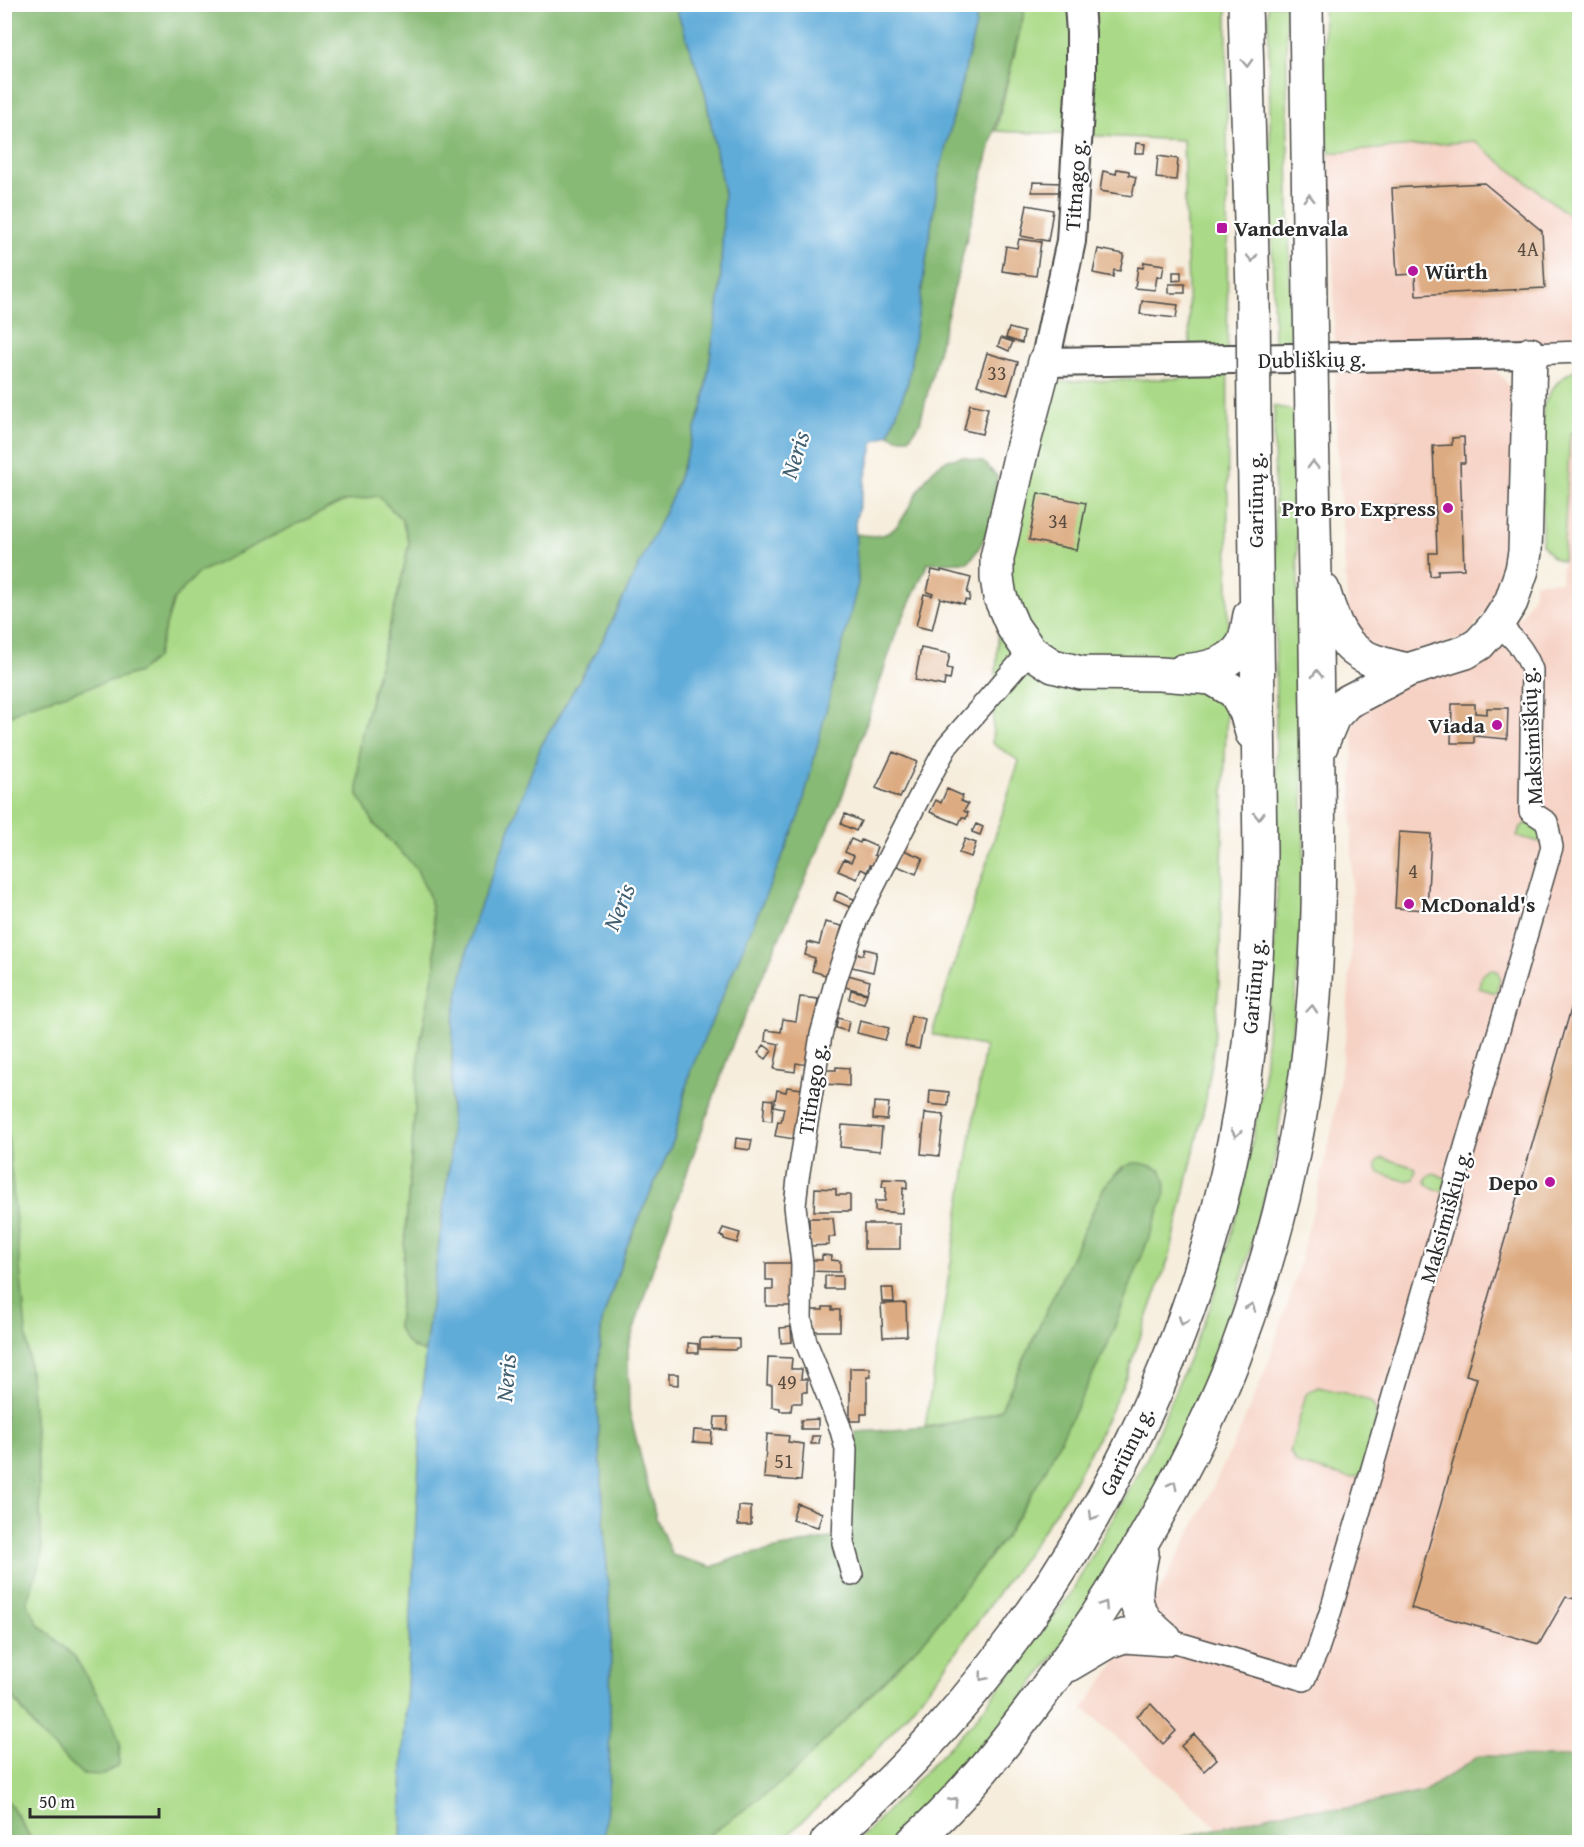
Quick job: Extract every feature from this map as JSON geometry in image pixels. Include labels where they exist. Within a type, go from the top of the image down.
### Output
[{"type":"highway","name":"Gariūnų g.","points":[[827,1842],[876,1796],[938,1732],[1008,1645],[1063,1567],[1099,1507],[1138,1431],[1170,1358],[1197,1282],[1218,1212],[1235,1138],[1245,1075],[1259,920],[1253,293],[1245,4]]},
{"type":"highway","points":[[913,1842],[985,1768],[1059,1671],[1104,1606],[1146,1537],[1208,1422],[1234,1357],[1275,1229],[1294,1145],[1307,1067],[1314,987],[1317,910],[1318,753],[1306,4]]},
{"type":"highway","points":[[1318,753],[1333,717],[1347,702],[1408,670],[1466,652],[1479,644],[1497,624],[1511,602],[1522,570],[1525,552],[1530,354]]},
{"type":"highway","points":[[1045,362],[997,558],[997,578],[1003,604],[1013,627],[1030,651],[1053,666],[1081,673],[1160,674],[1212,678],[1230,688],[1242,701],[1258,758]]},
{"type":"highway","points":[[1315,566],[1334,625],[1345,640],[1365,659],[1408,670]]},
{"type":"highway","points":[[1160,674],[1213,666],[1231,657],[1243,643],[1255,590]]},
{"type":"highway","points":[[1146,1537],[1136,1588],[1136,1600],[1148,1625],[1165,1639]]},
{"type":"highway","points":[[1059,1671],[1107,1642],[1124,1636],[1165,1639]]},
{"type":"street","name":"Titnago g.","points":[[1045,362],[1071,241],[1081,78],[1081,33],[1078,4]]},
{"type":"street","name":"Dubliškių g.","points":[[1045,362],[1580,352]]},
{"type":"street","name":"Maksimiškių g.","points":[[1165,1639],[1304,1680],[1317,1652],[1331,1610],[1551,846],[1547,822],[1530,811],[1532,670],[1522,649],[1497,624]]},
{"type":"street","name":"Titnago g.","points":[[852,1575],[843,1543],[846,1449],[840,1427],[806,1342],[801,1319],[802,1264],[795,1206],[821,1035],[837,976],[857,919],[922,792],[948,746],[1030,651]]},
{"type":"shaded area","points":[[1474,141],[1579,223],[1579,343],[1335,348],[1330,153]]},
{"type":"shaded area","points":[[1491,366],[1514,394],[1510,563],[1505,587],[1466,637],[1399,659],[1349,633],[1336,427],[1335,369]]},
{"type":"shaded area","points":[[1570,432],[1579,433],[1579,1757],[1479,1756],[1423,1792],[1342,1809],[1291,1810],[1219,1829],[1083,1708],[1113,1667],[1160,1590],[1200,1514],[1238,1435],[1269,1361],[1294,1283],[1332,1130],[1346,1035],[1351,954],[1353,723],[1365,708],[1522,615],[1533,595],[1536,582],[1561,581]]},
{"type":"green space","points":[[1144,4],[1155,7],[1164,4],[1227,5],[1228,647],[1219,983],[1206,1099],[1170,1255],[1124,1382],[1067,1494],[937,1678],[875,1752],[781,1842],[700,1842],[790,1776],[925,1639],[1005,1537],[1043,1475],[1107,1346],[1164,1198],[1123,1166],[1104,1187],[1001,1409],[986,1417],[925,1427],[985,1047],[932,1034],[1019,761],[992,743],[1002,570],[1052,382],[1191,378],[1183,140],[996,131],[1026,5]]},
{"type":"green space","points":[[5,5],[675,5],[705,92],[724,193],[720,293],[703,405],[673,495],[603,640],[541,746],[453,1022],[450,1160],[425,1352],[408,1344],[398,1328],[420,1043],[435,966],[434,925],[429,896],[416,868],[375,825],[358,795],[359,745],[409,543],[402,520],[378,496],[342,502],[198,573],[174,599],[156,658],[139,672],[25,707],[5,718]]},
{"type":"green space","points":[[976,5],[1026,5],[920,423],[909,438],[896,438],[889,434],[908,382],[939,174],[976,25]]},
{"type":"green space","points":[[1268,5],[1286,5],[1291,345],[1274,345]]},
{"type":"green space","points":[[1323,5],[1570,5],[1580,13],[1579,223],[1474,141],[1330,153],[1326,135]]},
{"type":"green space","points":[[1579,368],[1579,433],[1570,433],[1563,561],[1553,558],[1542,544],[1543,406],[1557,383]]},
{"type":"green space","points":[[1274,406],[1294,411],[1305,883],[1294,1014],[1274,1163],[1233,1311],[1165,1475],[1083,1616],[994,1736],[933,1804],[892,1842],[857,1842],[973,1722],[1071,1593],[1147,1458],[1210,1307],[1241,1199],[1263,1084],[1277,910]]},
{"type":"green space","points":[[963,457],[983,462],[997,476],[993,512],[988,531],[969,562],[928,563],[896,633],[842,797],[734,1040],[654,1265],[628,1348],[629,1410],[656,1518],[672,1555],[712,1567],[738,1557],[849,1534],[856,1432],[950,1424],[986,1416],[1001,1409],[1104,1187],[1130,1164],[1143,1164],[1162,1171],[1166,1184],[1164,1198],[1107,1346],[1043,1475],[1005,1537],[925,1639],[790,1776],[700,1842],[604,1842],[609,1778],[611,1636],[596,1386],[602,1321],[627,1246],[674,1139],[690,1072],[858,583],[855,534],[876,536],[888,533],[901,520],[935,468],[945,461]]},
{"type":"green space","points":[[378,496],[402,520],[409,543],[359,745],[358,795],[375,825],[416,868],[429,896],[434,925],[435,966],[420,1043],[398,1328],[413,1348],[425,1352],[403,1761],[401,1842],[33,1842],[5,1798],[4,1686],[40,1734],[82,1774],[75,1657],[38,1624],[27,1602],[42,1555],[38,1462],[4,1103],[5,718],[25,707],[156,658],[174,599],[198,573],[342,502]]},
{"type":"green space","points":[[1526,823],[1540,825],[1543,843],[1517,836],[1520,828]]},
{"type":"green space","points":[[1491,969],[1499,972],[1500,980],[1496,993],[1479,988],[1481,976]]},
{"type":"green space","points":[[5,1103],[38,1462],[42,1555],[27,1602],[38,1624],[75,1657],[112,1720],[120,1744],[119,1764],[104,1775],[82,1774],[40,1734],[5,1686]]},
{"type":"green space","points":[[1383,1158],[1413,1167],[1416,1170],[1414,1179],[1405,1181],[1379,1173],[1376,1165],[1378,1160]]},
{"type":"green space","points":[[1434,1173],[1447,1179],[1443,1192],[1428,1186],[1425,1181],[1429,1175]]},
{"type":"green space","points":[[1319,1387],[1365,1399],[1374,1406],[1376,1424],[1374,1435],[1362,1472],[1357,1477],[1349,1478],[1297,1464],[1290,1452],[1306,1394]]},
{"type":"green space","points":[[1479,1756],[1579,1757],[1579,1842],[1163,1842],[1291,1810],[1342,1809],[1423,1792]]},
{"type":"green space","points":[[5,1798],[11,1806],[33,1842],[5,1842]]},
{"type":"water","name":"Neris","points":[[675,5],[976,5],[976,25],[939,174],[908,382],[889,434],[874,441],[855,523],[858,583],[800,815],[690,1072],[674,1139],[627,1246],[602,1321],[596,1386],[611,1636],[609,1778],[604,1842],[401,1842],[403,1761],[425,1352],[450,1160],[453,1022],[472,928],[541,746],[603,640],[673,495],[703,405],[720,293],[724,193],[705,92]]},
{"type":"building","points":[[1136,143],[1145,144],[1144,153],[1135,153]]},
{"type":"building","points":[[1158,156],[1178,159],[1176,180],[1156,178]]},
{"type":"building","points":[[1117,169],[1129,171],[1129,175],[1136,177],[1132,196],[1100,191],[1103,171],[1116,174]]},
{"type":"building","points":[[1033,182],[1062,183],[1061,192],[1032,192]]},
{"type":"building","points":[[1484,183],[1542,231],[1545,288],[1416,295],[1415,274],[1397,275],[1392,188]]},
{"type":"building","points":[[1027,205],[1053,210],[1048,241],[1021,236]]},
{"type":"building","points":[[1019,239],[1041,242],[1036,276],[1002,271],[1006,246],[1017,248]]},
{"type":"building","points":[[1098,249],[1124,254],[1120,271],[1114,270],[1113,277],[1093,273]]},
{"type":"building","points":[[1144,262],[1164,265],[1162,277],[1157,276],[1155,290],[1135,288],[1138,267],[1143,268]]},
{"type":"building","points":[[1173,272],[1181,272],[1181,280],[1173,281]]},
{"type":"building","points":[[1169,284],[1185,284],[1185,293],[1169,293]]},
{"type":"building","points":[[1142,301],[1178,305],[1176,318],[1140,314]]},
{"type":"building","points":[[1009,328],[1024,332],[1022,343],[1006,338]]},
{"type":"building","points":[[1001,338],[1013,342],[1009,351],[998,346]]},
{"type":"building","points":[[987,353],[1018,362],[1008,394],[977,385]]},
{"type":"building","points":[[970,404],[988,408],[982,434],[964,430]]},
{"type":"building","name":"Pro Bro Express","points":[[1464,437],[1465,463],[1460,463],[1464,569],[1438,570],[1438,575],[1430,576],[1429,553],[1437,553],[1433,446],[1452,445],[1452,438]]},
{"type":"building","points":[[1038,493],[1086,503],[1077,550],[1029,540]]},
{"type":"building","points":[[1392,506],[1400,506],[1401,518],[1393,519]]},
{"type":"building","points":[[932,570],[941,572],[941,570],[971,578],[967,593],[970,594],[969,601],[965,600],[964,604],[940,598],[932,630],[916,626],[924,594],[932,596],[933,594],[927,592]]},
{"type":"building","points":[[921,648],[950,654],[947,668],[952,669],[950,680],[945,679],[944,686],[915,680]]},
{"type":"building","points":[[1452,704],[1475,704],[1475,713],[1487,714],[1487,708],[1508,708],[1507,739],[1474,736],[1474,743],[1451,743]]},
{"type":"building","points":[[893,752],[917,762],[900,798],[876,788]]},
{"type":"building","points":[[947,789],[963,796],[961,801],[968,804],[964,811],[968,813],[966,819],[962,817],[959,824],[930,812],[936,800],[941,803]]},
{"type":"building","points":[[845,814],[861,821],[856,831],[841,824]]},
{"type":"building","points":[[976,824],[983,827],[980,835],[972,832]]},
{"type":"building","points":[[1399,832],[1431,834],[1427,910],[1395,908]]},
{"type":"building","points":[[851,839],[860,843],[861,840],[877,847],[874,855],[880,857],[875,867],[870,865],[867,872],[861,869],[857,879],[838,871],[844,859],[851,862],[854,856],[845,852]]},
{"type":"building","points":[[965,839],[976,843],[971,857],[959,853]]},
{"type":"building","points":[[901,849],[923,858],[916,874],[895,865]]},
{"type":"building","points":[[837,892],[856,900],[852,908],[834,900]]},
{"type":"building","points":[[825,922],[842,926],[829,976],[812,971],[815,958],[805,955],[808,942],[819,945]]},
{"type":"building","points":[[865,949],[877,952],[873,972],[852,967],[856,953],[863,955]]},
{"type":"building","points":[[848,975],[870,981],[867,993],[845,987]]},
{"type":"building","name":"Depo","points":[[1577,988],[1580,989],[1580,1600],[1566,1597],[1539,1644],[1411,1608],[1477,1378],[1466,1375]]},
{"type":"building","points":[[851,990],[867,994],[864,1003],[849,999]]},
{"type":"building","points":[[800,997],[818,999],[808,1065],[796,1063],[795,1072],[774,1069],[779,1044],[765,1041],[766,1030],[781,1032],[783,1019],[796,1021]]},
{"type":"building","points":[[911,1016],[925,1019],[919,1049],[905,1046]]},
{"type":"building","points":[[838,1018],[849,1021],[847,1031],[836,1028]]},
{"type":"building","points":[[860,1021],[889,1028],[885,1040],[857,1033]]},
{"type":"building","points":[[764,1045],[772,1051],[766,1059],[758,1053]]},
{"type":"building","points":[[836,1067],[849,1068],[849,1086],[825,1084],[825,1070],[836,1070]]},
{"type":"building","points":[[787,1087],[802,1089],[794,1139],[775,1136],[784,1108],[774,1106],[777,1090],[786,1092]]},
{"type":"building","points":[[930,1090],[949,1092],[948,1106],[929,1104]]},
{"type":"building","points":[[765,1099],[773,1100],[772,1121],[763,1120]]},
{"type":"building","points":[[874,1102],[889,1103],[887,1120],[873,1119]]},
{"type":"building","points":[[925,1113],[944,1115],[939,1156],[921,1154]]},
{"type":"building","points":[[842,1125],[882,1128],[880,1151],[840,1147]]},
{"type":"building","points":[[736,1138],[752,1140],[750,1150],[735,1148]]},
{"type":"building","points":[[883,1179],[907,1180],[907,1189],[903,1188],[902,1213],[875,1211],[875,1201],[885,1201],[886,1187],[882,1187]]},
{"type":"building","points":[[815,1188],[836,1189],[836,1195],[850,1195],[850,1211],[814,1211]]},
{"type":"building","points":[[809,1218],[833,1218],[835,1237],[829,1237],[829,1245],[810,1246]]},
{"type":"building","points":[[864,1224],[900,1224],[900,1249],[864,1249]]},
{"type":"building","points":[[723,1228],[740,1233],[737,1243],[720,1236]]},
{"type":"building","points":[[822,1255],[832,1256],[831,1260],[840,1261],[840,1272],[809,1271],[809,1260],[822,1260]]},
{"type":"building","points":[[766,1263],[791,1263],[791,1306],[766,1306],[766,1290],[773,1290],[773,1280],[766,1280]]},
{"type":"building","points":[[825,1276],[842,1276],[842,1289],[825,1289]]},
{"type":"building","points":[[881,1288],[893,1288],[894,1302],[882,1302]]},
{"type":"building","points":[[906,1303],[907,1336],[883,1337],[881,1304]]},
{"type":"building","points":[[823,1307],[840,1310],[840,1331],[810,1331],[810,1310],[823,1310]]},
{"type":"building","points":[[791,1327],[792,1342],[781,1343],[780,1328]]},
{"type":"building","points":[[700,1338],[739,1339],[739,1348],[735,1350],[700,1349]]},
{"type":"building","points":[[688,1343],[698,1344],[698,1353],[688,1353]]},
{"type":"building","points":[[768,1357],[792,1358],[791,1369],[802,1369],[801,1379],[807,1379],[807,1392],[802,1392],[802,1403],[792,1403],[791,1411],[780,1411],[780,1408],[772,1407],[772,1385],[767,1385]]},
{"type":"building","points":[[850,1368],[870,1368],[871,1377],[867,1377],[867,1414],[861,1414],[861,1421],[850,1421]]},
{"type":"building","points":[[669,1374],[678,1374],[678,1385],[669,1384]]},
{"type":"building","points":[[715,1417],[728,1417],[727,1430],[714,1429]]},
{"type":"building","points":[[818,1419],[818,1429],[801,1429],[801,1420]]},
{"type":"building","points":[[694,1430],[712,1431],[711,1443],[693,1442]]},
{"type":"building","points":[[767,1434],[789,1436],[788,1442],[804,1444],[801,1481],[764,1478]]},
{"type":"building","points":[[812,1436],[820,1436],[819,1444],[811,1444]]},
{"type":"building","points":[[797,1503],[822,1513],[818,1527],[792,1520]]},
{"type":"building","points":[[739,1506],[751,1507],[751,1525],[738,1525]]},
{"type":"building","points":[[1151,1704],[1176,1731],[1163,1744],[1137,1716]]},
{"type":"building","points":[[1194,1734],[1217,1759],[1204,1771],[1181,1746]]},
{"type":"place","name":"Vandenvala","points":[[1222,228]]},
{"type":"place","name":"Würth","points":[[1413,271]]},
{"type":"place","name":"Pro Bro Express","points":[[1448,508]]},
{"type":"place","name":"Viada","points":[[1497,725]]},
{"type":"place","name":"McDonald's","points":[[1409,904]]},
{"type":"place","name":"Depo","points":[[1550,1182]]}]
